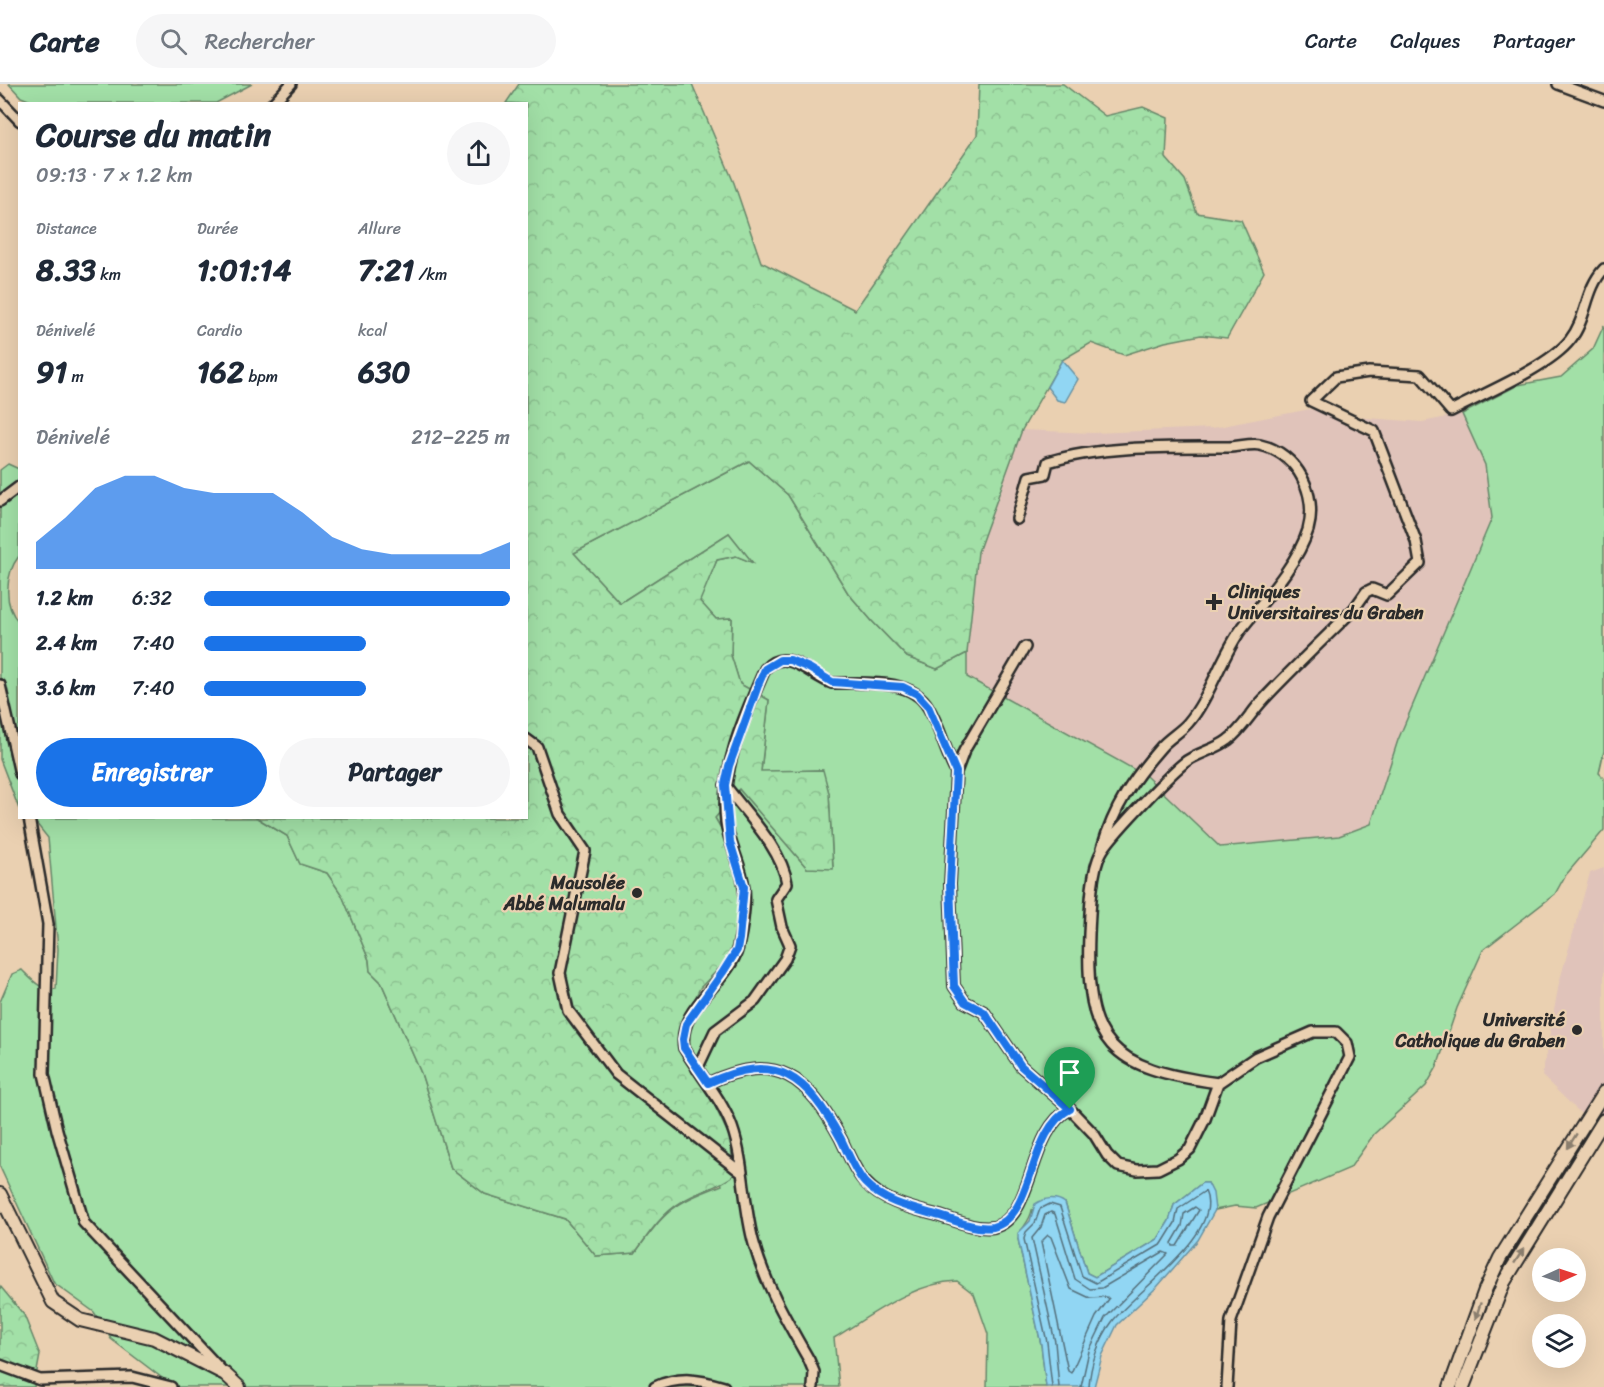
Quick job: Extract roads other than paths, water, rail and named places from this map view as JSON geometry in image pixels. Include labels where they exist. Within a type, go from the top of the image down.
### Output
[{"type":"street","points":[[274,102],[291,84]]},
{"type":"street","points":[[1558,84],[1604,101]]},
{"type":"street","points":[[0,100],[18,119]]},
{"type":"street","points":[[1100,854],[1185,762],[1229,740],[1262,700],[1354,609],[1366,592],[1372,589],[1387,595],[1404,582],[1420,563],[1416,541],[1374,430],[1311,401],[1336,377],[1369,372],[1410,374],[1420,375],[1451,411],[1533,368],[1563,347],[1578,327],[1590,292],[1604,269]]},
{"type":"street","points":[[1017,519],[1029,477],[1045,474],[1048,462],[1073,454],[1148,446],[1176,449],[1260,445],[1288,459],[1306,481],[1310,506],[1308,530],[1281,581],[1241,630],[1189,723],[1162,746],[1127,789],[1111,817],[1100,854],[1091,900],[1088,975],[1095,1018],[1111,1046],[1135,1064],[1169,1077],[1218,1083]]},
{"type":"street","points":[[0,501],[18,488]]},
{"type":"street","points":[[1025,647],[968,743],[956,772],[950,884],[954,986],[965,1002],[984,1012],[1021,1066],[1070,1109],[1118,1166],[1137,1170],[1158,1169],[1178,1159],[1190,1149],[1205,1119],[1218,1083],[1256,1057],[1313,1032],[1336,1032],[1347,1043],[1350,1057],[1268,1217],[1235,1311],[1228,1356],[1227,1387]]},
{"type":"street","points":[[813,1387],[814,1372],[810,1360],[766,1280],[753,1243],[732,1127],[719,1100],[684,1048],[686,1024],[737,950],[744,887],[726,821],[725,785],[729,766],[765,669],[780,660],[790,660],[832,682],[903,687],[917,694],[928,706],[956,772]]},
{"type":"street","points":[[0,685],[18,765]]},
{"type":"street","points":[[528,740],[537,747],[561,814],[585,851],[560,973],[568,1010],[616,1074],[742,1173]]},
{"type":"street","points":[[697,1069],[715,1030],[755,1001],[785,959],[790,945],[782,927],[776,900],[787,883],[779,857],[725,785]]},
{"type":"street","points":[[29,819],[48,924],[44,1074],[57,1130],[84,1223],[239,1387]]},
{"type":"street","points":[[708,1083],[734,1071],[762,1067],[774,1068],[795,1079],[816,1101],[836,1129],[865,1183],[899,1204],[976,1226],[993,1227],[1006,1221],[1016,1210],[1044,1135],[1056,1124],[1062,1113],[1070,1109]]},
{"type":"street","points":[[1450,1387],[1500,1258],[1604,1092]]},
{"type":"street","points":[[1463,1387],[1504,1282],[1604,1120]]},
{"type":"street","points":[[0,1194],[53,1302],[80,1320],[153,1338],[225,1374]]},
{"type":"street","points":[[0,1365],[40,1380],[132,1377],[171,1387]]},
{"type":"street","points":[[655,1387],[667,1381],[685,1378],[702,1380],[724,1387]]},
{"type":"water","points":[[1062,360],[1078,379],[1065,402],[1057,400],[1047,387]]},
{"type":"water","points":[[1202,1183],[1208,1183],[1213,1193],[1215,1210],[1198,1240],[1157,1287],[1117,1325],[1102,1356],[1094,1387],[1046,1387],[1041,1344],[1018,1239],[1018,1233],[1030,1221],[1035,1204],[1050,1199],[1058,1199],[1065,1203],[1087,1273],[1095,1277],[1158,1239],[1169,1221],[1174,1205]]},
{"type":"place","name":"Cliniques Universitaires du Graben","points":[[1214,602]]},
{"type":"place","name":"Mausolée Abbé Malumalu","points":[[637,893]]},
{"type":"place","name":"Université Catholique du Graben","points":[[1577,1030]]}]
